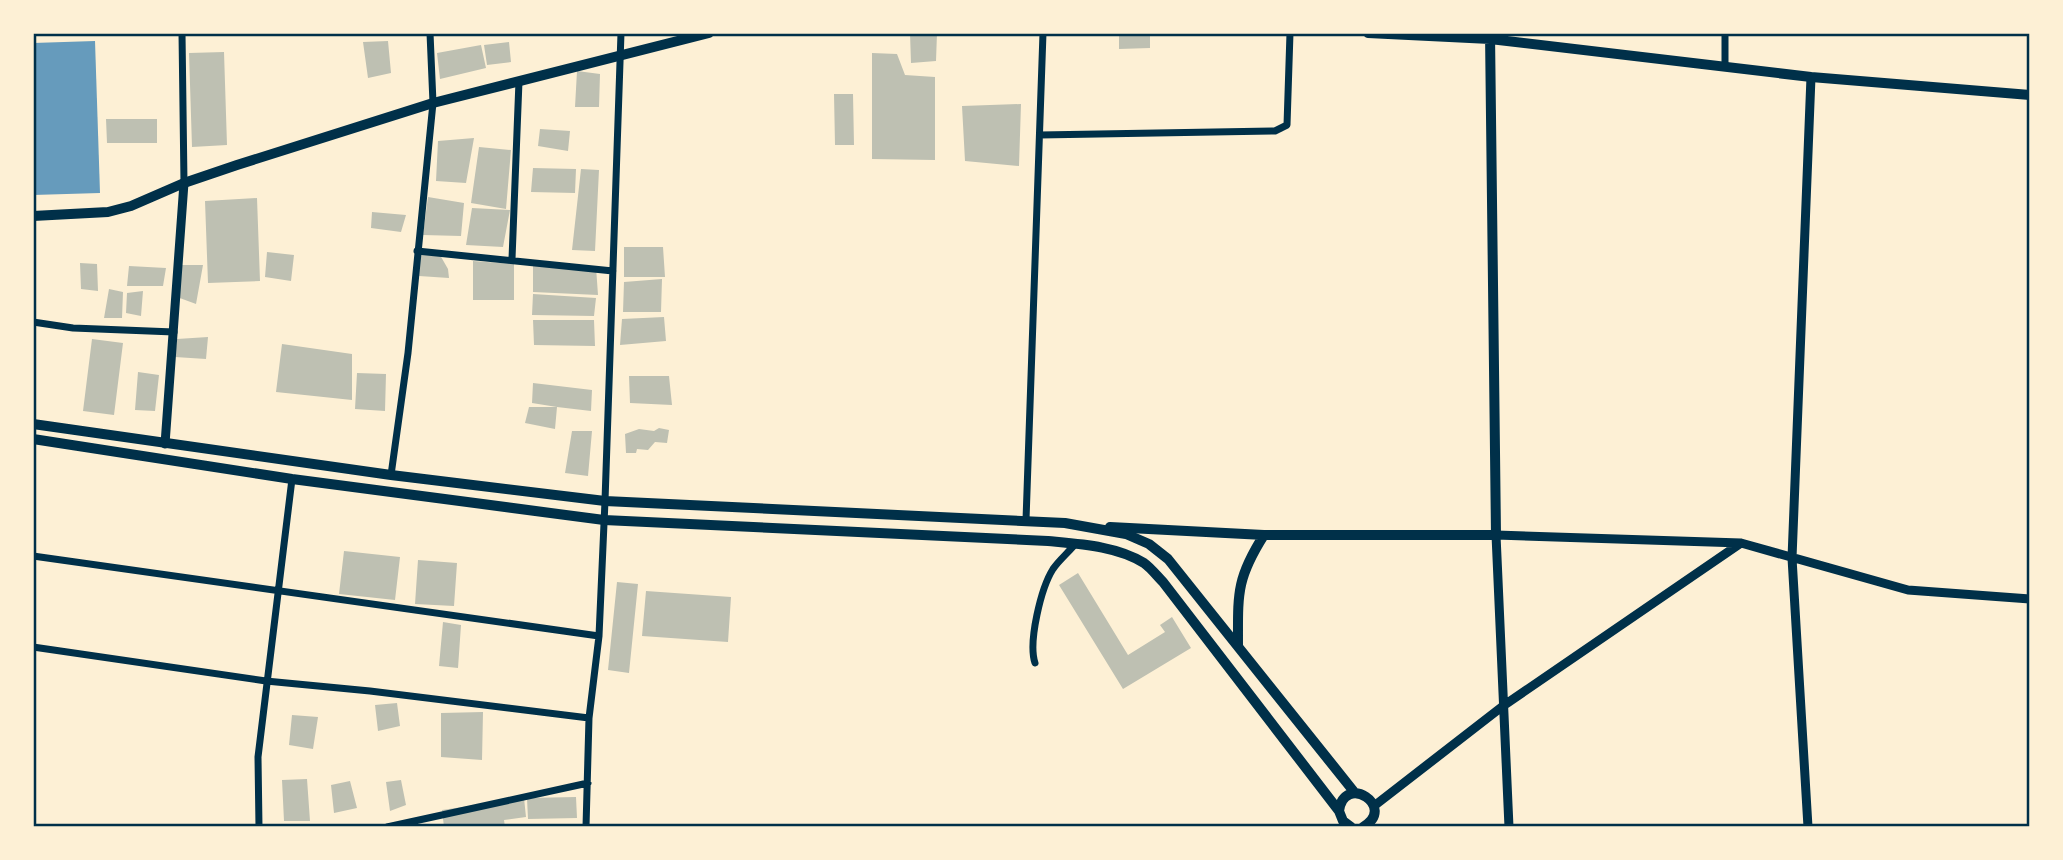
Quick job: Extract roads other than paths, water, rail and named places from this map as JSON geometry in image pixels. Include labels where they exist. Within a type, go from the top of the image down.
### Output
[{"type":"main road","points":[[33,216],[108,212],[131,206],[184,183],[433,103],[709,33]]},
{"type":"main road","points":[[1368,33],[1490,36],[1811,77],[2030,95]]},
{"type":"main road","points":[[33,424],[391,475],[605,501],[1026,520],[1097,527],[1264,535],[1496,536],[1490,36]]},
{"type":"main road","points":[[33,439],[292,479],[604,520],[1076,543],[1126,554],[1145,564],[1164,582],[1342,821]]},
{"type":"main road","points":[[1076,543],[1083,525]]},
{"type":"main road","points":[[1097,527],[1126,534],[1149,544],[1168,559],[1355,793],[1367,796],[1381,827]]},
{"type":"main road","points":[[1238,645],[1239,588],[1247,564],[1264,535]]},
{"type":"main road","points":[[1342,821],[1343,799],[1355,793]]},
{"type":"main road","points":[[1363,827],[1373,812]]},
{"type":"street","points":[[165,444],[184,183],[183,33]]},
{"type":"street","points":[[391,475],[408,353],[433,103],[430,33]]},
{"type":"street","points":[[586,827],[589,719],[599,636],[605,501],[621,33]]},
{"type":"street","points":[[1026,520],[1043,33]]},
{"type":"street","points":[[1040,135],[1275,131],[1287,125],[1290,33]]},
{"type":"street","points":[[1725,33],[1725,67]]},
{"type":"street","points":[[1808,827],[1792,558],[1811,77]]},
{"type":"street","points":[[512,259],[519,81]]},
{"type":"street","points":[[417,251],[613,271]]},
{"type":"street","points":[[33,322],[73,328],[174,332]]},
{"type":"street","points":[[259,827],[258,757],[292,479]]},
{"type":"street","points":[[1508,827],[1496,536],[1741,542],[1908,590],[2030,599]]},
{"type":"street","points":[[1373,812],[1503,706],[1741,542]]},
{"type":"street","points":[[1035,663],[1032,654],[1040,603],[1053,570],[1076,543]]},
{"type":"street","points":[[33,556],[599,636]]},
{"type":"street","points":[[33,648],[266,681],[370,691],[589,719]]},
{"type":"street","points":[[387,827],[588,783]]},
{"type":"water","points":[[95,41],[100,193],[33,195],[33,43]]}]
